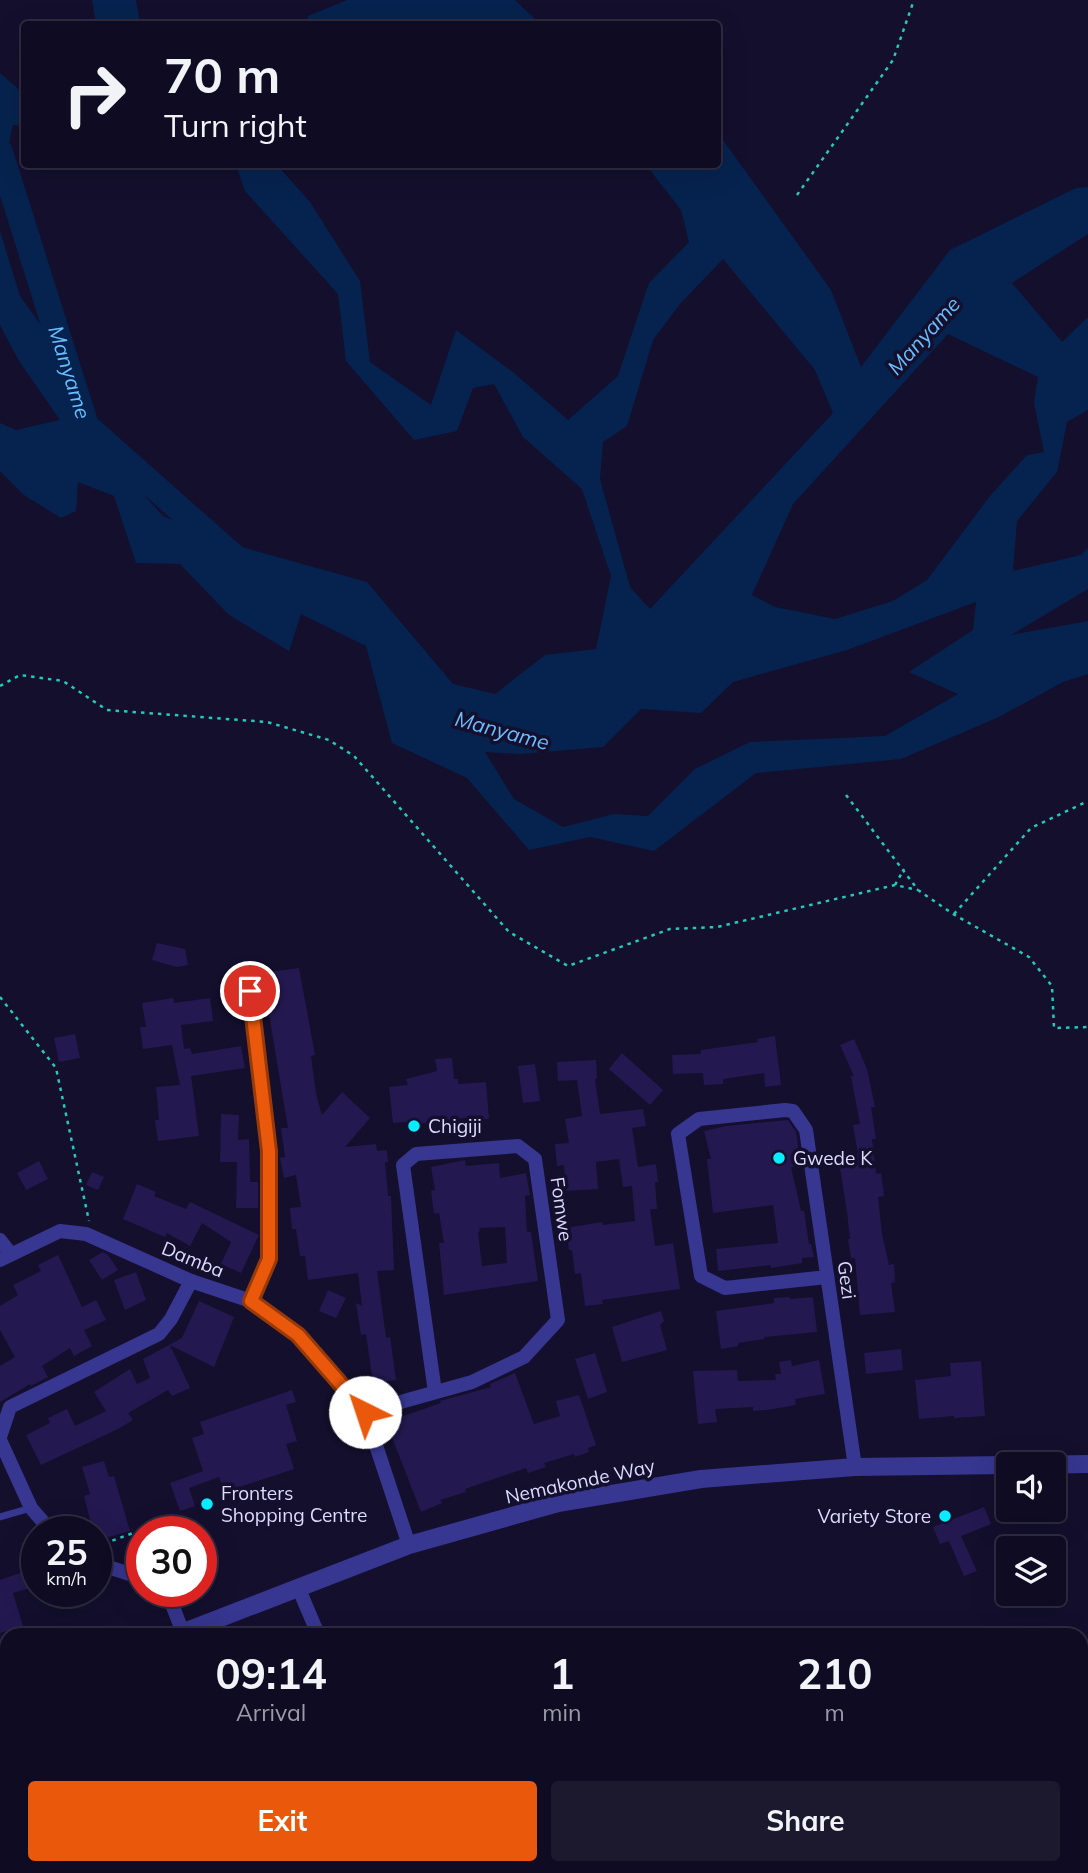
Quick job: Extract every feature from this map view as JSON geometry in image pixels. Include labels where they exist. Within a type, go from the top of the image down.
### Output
[{"type":"street","points":[[250,991],[269,1151],[269,1259],[251,1301]]},
{"type":"street","name":"Gezi","points":[[827,1277],[725,1289],[701,1276],[678,1134],[699,1119],[785,1110],[793,1111],[806,1130],[855,1467]]},
{"type":"street","name":"Fomwe","points":[[365,1412],[472,1382],[524,1357],[558,1320],[535,1159],[517,1146],[416,1154],[403,1165],[435,1392]]},
{"type":"street","name":"Damba","points":[[5,1257],[60,1231],[86,1234],[191,1281],[251,1301],[298,1335],[365,1412],[409,1545]]},
{"type":"street","points":[[0,1240],[5,1257]]},
{"type":"street","points":[[38,1516],[31,1508],[0,1438],[9,1407],[159,1334],[171,1319],[191,1281]]},
{"type":"street","points":[[1066,1464],[1088,1464]]},
{"type":"street","name":"Nemakonde Way","points":[[196,1628],[409,1545],[558,1503],[701,1479],[855,1467],[996,1465]]},
{"type":"street","points":[[298,1587],[315,1628]]},
{"type":"street","points":[[172,1607],[179,1628]]},
{"type":"lane","points":[[0,1517],[31,1508]]},
{"type":"path","points":[[797,195],[893,60],[914,0]]},
{"type":"path","points":[[0,686],[20,676],[63,681],[107,709],[267,722],[329,740],[354,756],[509,932],[568,965],[670,929],[717,927],[895,885],[918,890]]},
{"type":"path","points":[[846,794],[918,890],[953,914],[1029,957],[1052,986],[1054,1028],[1088,1027]]},
{"type":"path","points":[[953,914],[1031,828],[1088,801]]},
{"type":"path","points":[[895,885],[904,869]]},
{"type":"path","points":[[0,997],[56,1068],[89,1221],[86,1234]]},
{"type":"water","points":[[92,0],[136,0],[140,21],[96,21]]},
{"type":"water","points":[[347,0],[515,0],[537,21],[307,21],[308,16]]},
{"type":"water","points":[[0,73],[21,91],[21,126],[13,125],[0,184]]},
{"type":"water","points":[[721,137],[831,290],[861,367],[950,250],[1076,188],[1088,187],[1088,234],[1012,283],[1062,342],[1088,317],[1088,410],[1067,422],[1057,472],[1017,521],[1013,571],[1081,555],[1088,548],[1088,589],[1011,635],[1088,621],[1088,674],[1063,682],[999,717],[901,759],[756,773],[654,851],[590,837],[529,850],[467,778],[392,743],[366,646],[301,614],[289,651],[229,615],[180,564],[136,563],[114,496],[78,482],[76,511],[61,518],[24,495],[0,471],[0,423],[16,430],[60,420],[19,361],[0,325],[0,231],[20,296],[77,376],[81,425],[163,516],[234,545],[367,582],[453,684],[495,694],[545,655],[596,649],[611,576],[582,489],[523,437],[494,384],[473,388],[457,431],[414,440],[346,361],[338,294],[245,191],[237,168],[280,168],[310,202],[360,281],[370,362],[431,405],[456,330],[514,373],[568,420],[618,376],[649,283],[689,242],[681,210],[648,168],[721,168]],"holes":[[[723,259],[815,370],[833,413],[650,609],[630,587],[600,479],[603,442],[627,426],[653,340],[680,304]],[[948,334],[1038,377],[1034,403],[1044,452],[1027,455],[990,496],[927,580],[893,601],[835,619],[775,607],[752,595],[793,504]],[[976,602],[973,630],[909,672],[958,694],[885,736],[750,742],[695,769],[648,816],[614,814],[563,827],[514,799],[485,752],[520,754],[603,747],[641,709],[701,713],[733,682],[847,650]]]},
{"type":"building","points":[[157,943],[185,949],[188,965],[177,967],[152,960]]},
{"type":"building","points":[[299,968],[315,1055],[311,1056],[316,1094],[322,1115],[342,1092],[370,1118],[345,1147],[376,1144],[377,1151],[387,1150],[388,1162],[385,1162],[388,1196],[391,1196],[394,1270],[377,1271],[386,1338],[390,1337],[396,1380],[373,1383],[366,1334],[361,1335],[356,1303],[362,1306],[358,1273],[308,1280],[305,1256],[300,1256],[296,1229],[292,1229],[290,1208],[301,1207],[296,1175],[284,1178],[280,1158],[285,1157],[281,1128],[288,1128],[267,1002],[274,1001],[270,972]]},
{"type":"building","points":[[173,998],[174,1003],[210,998],[213,1021],[181,1025],[184,1049],[190,1048],[192,1054],[241,1046],[245,1068],[191,1076],[199,1136],[158,1141],[155,1120],[159,1120],[156,1087],[180,1085],[172,1045],[143,1049],[140,1027],[146,1027],[142,1003]]},
{"type":"building","points":[[75,1034],[80,1058],[59,1062],[54,1038]]},
{"type":"building","points":[[775,1036],[781,1085],[765,1087],[764,1073],[723,1079],[723,1084],[704,1085],[703,1073],[673,1074],[672,1055],[701,1054],[701,1050],[758,1042],[757,1039]]},
{"type":"building","points":[[854,1039],[867,1069],[875,1107],[871,1107],[876,1139],[872,1139],[876,1174],[881,1173],[884,1196],[878,1197],[882,1234],[889,1265],[894,1264],[895,1282],[891,1283],[895,1312],[860,1315],[855,1258],[851,1258],[838,1156],[858,1154],[853,1125],[860,1124],[851,1076],[854,1076],[840,1045]]},
{"type":"building","points":[[622,1053],[663,1090],[650,1105],[609,1069]]},
{"type":"building","points":[[452,1058],[454,1079],[458,1079],[458,1084],[486,1082],[489,1119],[471,1120],[471,1117],[416,1124],[415,1121],[393,1123],[389,1087],[408,1085],[406,1079],[437,1071],[435,1059]]},
{"type":"building","points":[[596,1060],[595,1079],[600,1114],[643,1109],[646,1126],[632,1128],[638,1167],[656,1164],[657,1209],[650,1209],[655,1246],[673,1243],[680,1289],[602,1300],[603,1304],[585,1306],[581,1273],[575,1274],[566,1228],[602,1222],[603,1225],[635,1221],[632,1186],[623,1187],[619,1159],[596,1162],[598,1189],[566,1191],[564,1165],[557,1166],[555,1144],[569,1143],[565,1119],[582,1116],[577,1080],[558,1081],[557,1062]]},
{"type":"building","points":[[535,1064],[540,1101],[523,1103],[518,1066]]},
{"type":"building","points":[[221,1114],[239,1115],[238,1140],[249,1139],[250,1182],[258,1182],[258,1208],[236,1208],[237,1162],[220,1162]]},
{"type":"building","points":[[788,1120],[796,1132],[801,1166],[791,1167],[814,1257],[802,1258],[802,1263],[771,1268],[771,1265],[718,1271],[716,1249],[778,1243],[773,1205],[713,1213],[707,1159],[711,1159],[704,1131],[726,1126]]},
{"type":"building","points":[[465,1160],[466,1166],[499,1163],[500,1178],[526,1173],[530,1195],[525,1196],[527,1232],[531,1232],[538,1281],[444,1295],[439,1243],[444,1243],[439,1213],[434,1214],[431,1191],[435,1190],[431,1167]],"holes":[[[505,1227],[507,1263],[482,1266],[479,1228]]]},
{"type":"building","points":[[39,1161],[48,1179],[26,1190],[17,1173]]},
{"type":"building","points":[[92,1172],[104,1177],[98,1190],[86,1185]]},
{"type":"building","points":[[137,1184],[156,1192],[154,1196],[186,1209],[190,1202],[259,1235],[241,1273],[221,1264],[231,1242],[202,1223],[190,1246],[167,1233],[165,1237],[123,1219]]},
{"type":"building","points":[[103,1252],[118,1270],[102,1280],[89,1260]]},
{"type":"building","points":[[58,1255],[82,1307],[96,1300],[106,1320],[84,1330],[92,1346],[74,1356],[70,1348],[42,1366],[48,1377],[31,1386],[30,1384],[0,1402],[0,1366],[15,1357],[0,1330],[0,1306],[18,1295],[13,1285],[41,1271],[38,1265]]},
{"type":"building","points":[[136,1272],[146,1300],[125,1310],[114,1280]]},
{"type":"building","points":[[328,1290],[346,1298],[336,1318],[319,1311]]},
{"type":"building","points":[[813,1297],[817,1332],[764,1337],[721,1349],[716,1311],[774,1303],[774,1298]]},
{"type":"building","points":[[199,1301],[234,1317],[214,1367],[170,1345],[190,1388],[172,1396],[168,1390],[128,1413],[133,1420],[118,1429],[41,1465],[26,1435],[50,1423],[48,1418],[67,1409],[75,1426],[106,1411],[94,1392],[130,1369],[137,1384],[150,1378],[143,1359],[182,1338]]},
{"type":"building","points":[[661,1311],[664,1321],[660,1325],[667,1350],[622,1362],[612,1327]]},
{"type":"building","points":[[901,1349],[903,1370],[866,1374],[864,1353]]},
{"type":"building","points":[[595,1353],[607,1392],[588,1399],[575,1359]]},
{"type":"building","points":[[791,1360],[792,1366],[819,1360],[825,1394],[795,1399],[796,1405],[767,1410],[753,1411],[753,1407],[715,1409],[717,1422],[698,1424],[693,1371],[737,1370],[738,1381],[776,1380],[775,1374],[781,1374],[779,1362]]},
{"type":"building","points":[[981,1361],[985,1416],[919,1419],[915,1380],[951,1376],[950,1363]]},
{"type":"building","points":[[515,1373],[534,1424],[560,1416],[556,1401],[579,1395],[596,1445],[588,1448],[589,1452],[575,1457],[574,1454],[544,1463],[546,1467],[528,1473],[526,1468],[465,1489],[466,1492],[440,1500],[442,1503],[421,1512],[386,1422],[441,1403],[440,1401],[491,1387],[490,1384]]},
{"type":"building","points":[[292,1390],[296,1402],[286,1405],[297,1441],[286,1444],[294,1469],[224,1492],[219,1477],[189,1488],[195,1506],[180,1511],[170,1483],[203,1471],[192,1438],[204,1434],[200,1422]]},
{"type":"building","points":[[104,1461],[109,1477],[114,1476],[126,1517],[126,1532],[112,1536],[112,1516],[89,1516],[84,1496],[90,1494],[82,1467]]},
{"type":"building","points":[[984,1507],[991,1524],[961,1536],[977,1571],[964,1576],[949,1541],[940,1544],[933,1527]]},
{"type":"building","points":[[21,1573],[21,1591],[13,1593],[23,1626],[0,1628],[0,1580]]},
{"type":"waterway","name":"Manyame","points":[[0,152],[86,426],[234,557]]},
{"type":"place","name":"Chigiji","points":[[414,1126]]},
{"type":"place","name":"Gwede K","points":[[779,1158]]},
{"type":"place","name":"Fronters Shopping Centre","points":[[207,1504]]},
{"type":"place","name":"Variety Store","points":[[945,1516]]},
{"type":"route","points":[[250,991],[269,1151],[269,1259],[251,1301],[298,1335],[365,1412]]}]
